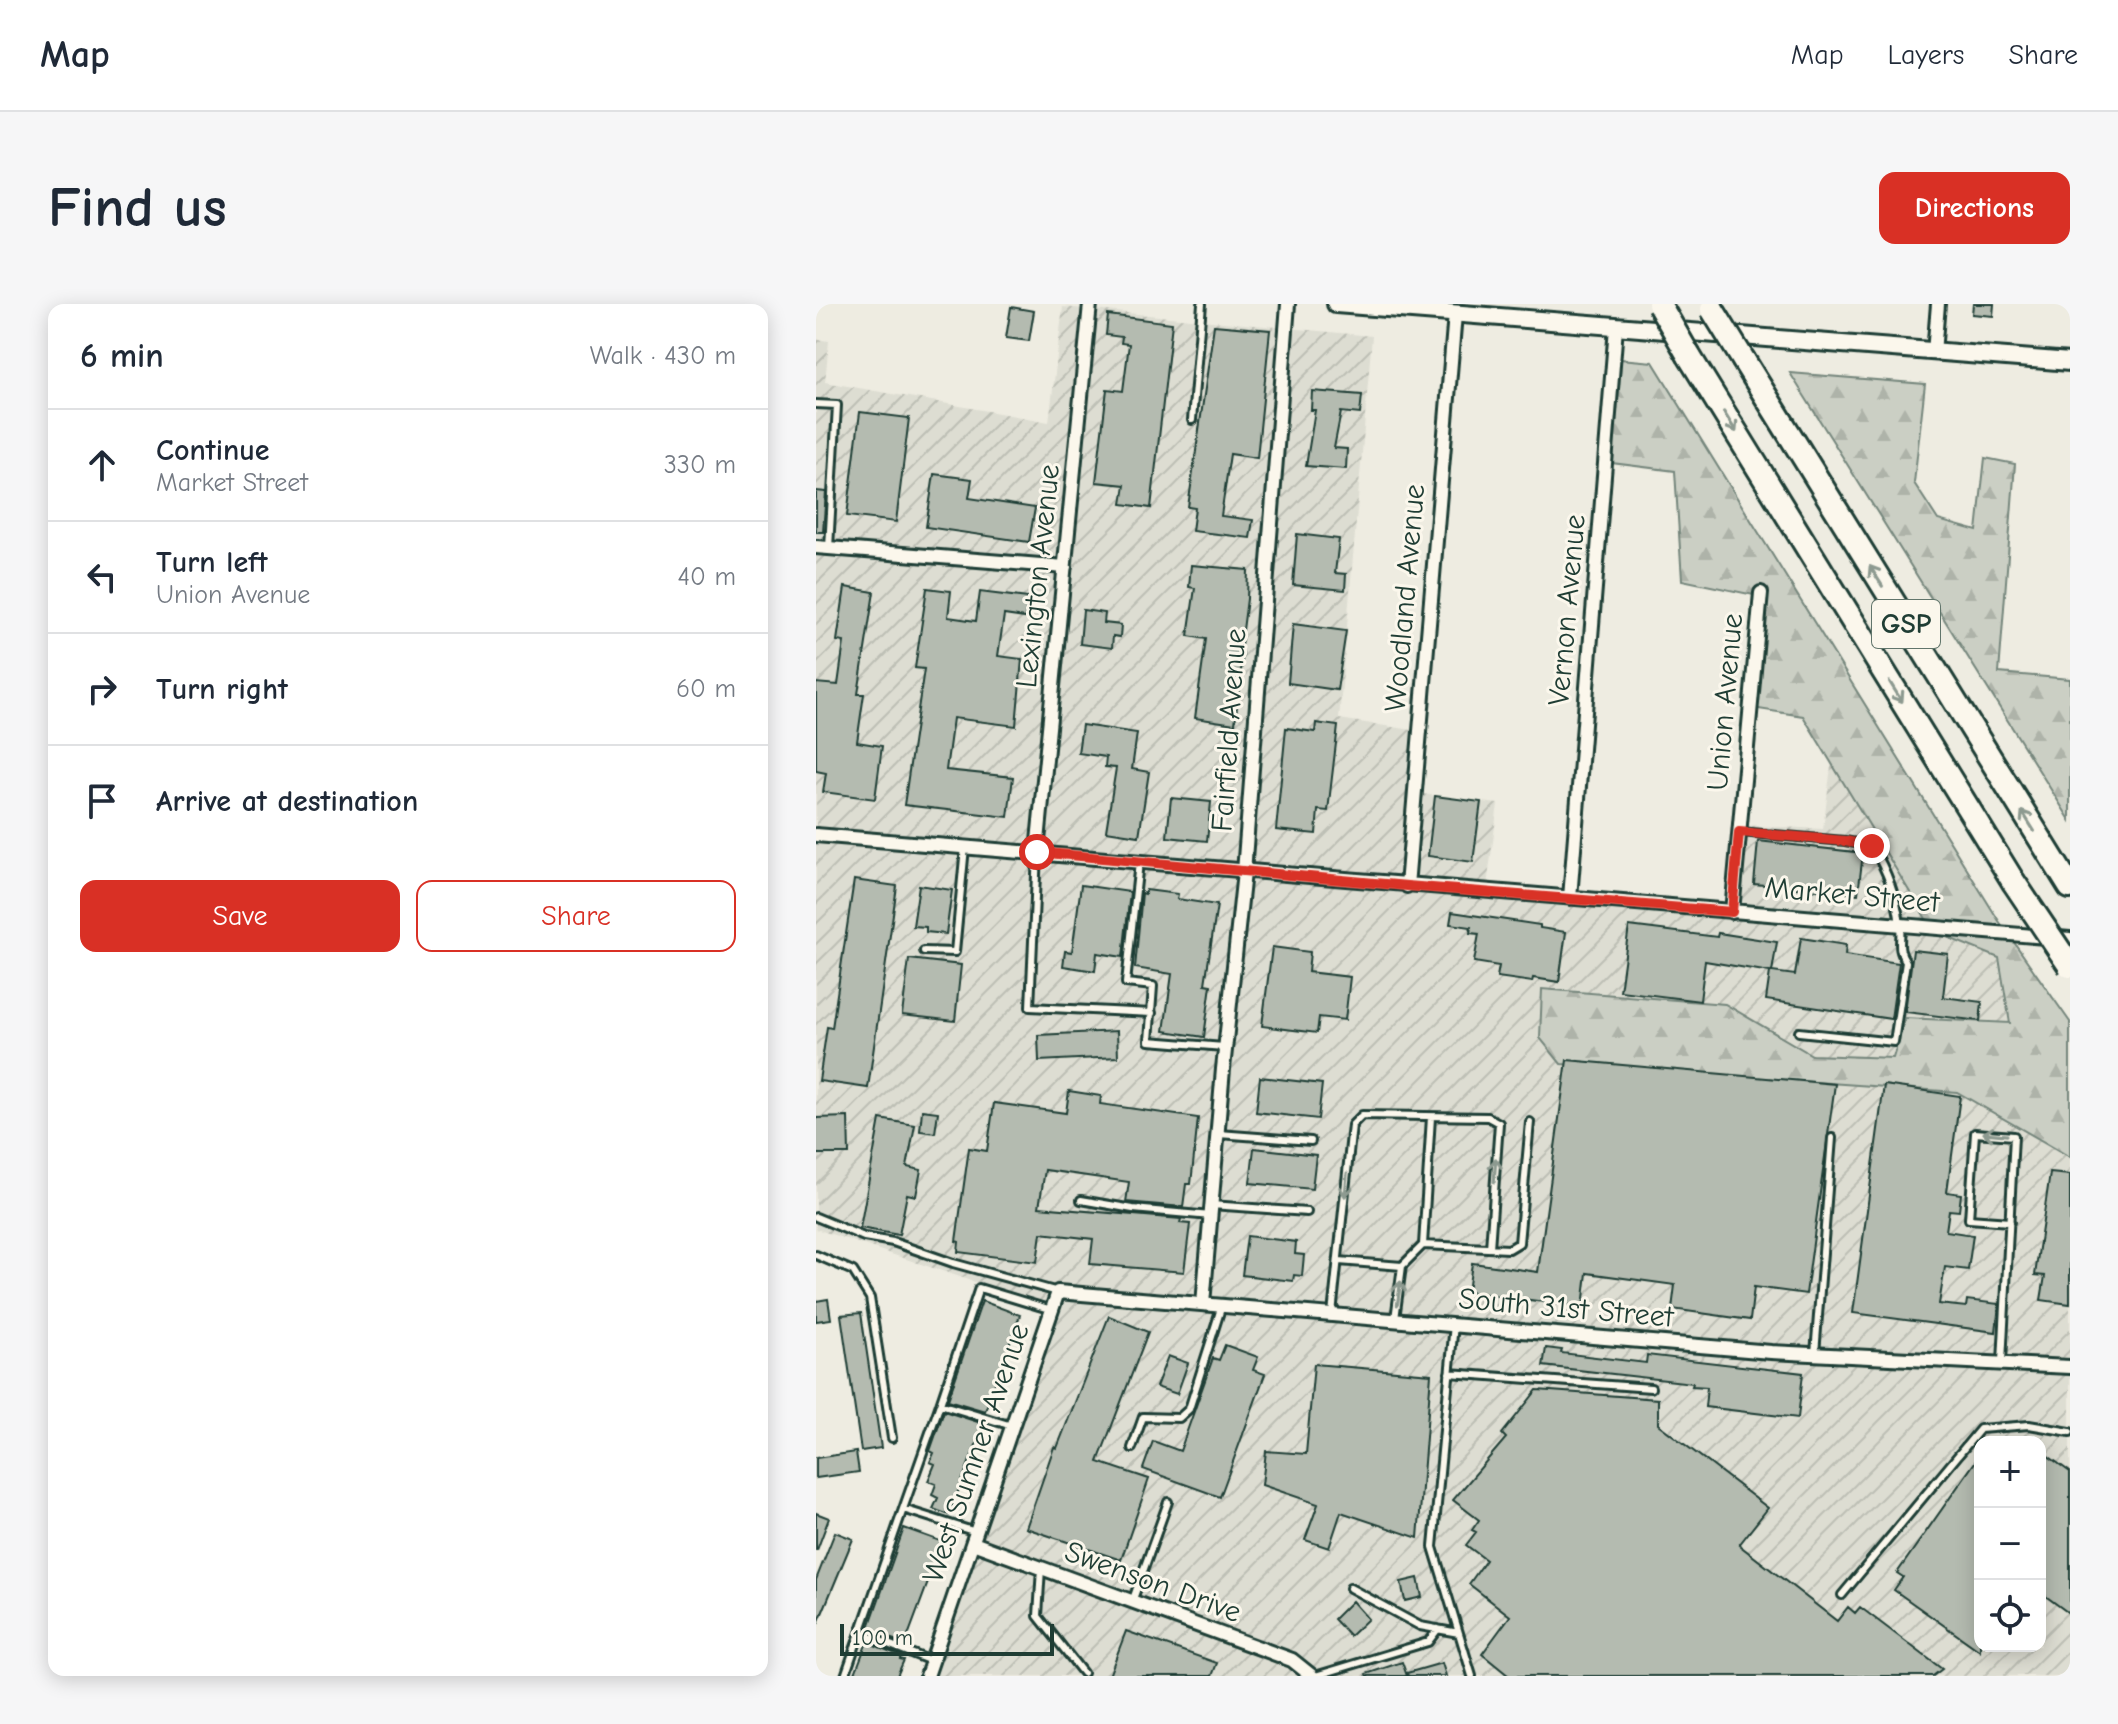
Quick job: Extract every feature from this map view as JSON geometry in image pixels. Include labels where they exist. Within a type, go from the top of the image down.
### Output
[{"type":"highway","name":"GSP","points":[[1658,304],[2013,881],[2070,966]]},
{"type":"highway","name":"GSP","points":[[1711,306],[2070,887]]},
{"type":"street","name":"Lexington Avenue","points":[[1037,852],[1090,304]]},
{"type":"street","name":"Fairfield Avenue","points":[[1203,1304],[1244,872],[1288,304]]},
{"type":"street","points":[[1336,304],[2070,362]]},
{"type":"street","points":[[1934,353],[1938,304]]},
{"type":"street","name":"Woodland Avenue","points":[[1407,886],[1455,314]]},
{"type":"street","name":"Vernon Avenue","points":[[1570,898],[1616,327]]},
{"type":"street","points":[[819,547],[1065,567]]},
{"type":"street","name":"Union Avenue","points":[[1732,912],[1761,593]]},
{"type":"street","name":"Market Street","points":[[816,835],[2070,939]]},
{"type":"street","name":"South 31st Street","points":[[1058,1292],[1815,1354],[2070,1367]]},
{"type":"street","name":"West Sumner Avenue","points":[[927,1676],[1058,1292]]},
{"type":"street","name":"Swenson Drive","points":[[974,1537],[1041,1568],[1292,1660],[1314,1676]]},
{"type":"lane","points":[[1192,420],[1202,304]]},
{"type":"lane","points":[[816,404],[837,405],[819,547]]},
{"type":"lane","points":[[1739,832],[1872,846],[1884,867],[1900,925],[1899,951],[1906,962],[1894,1042],[1799,1032]]},
{"type":"lane","points":[[924,951],[955,952],[965,847]]},
{"type":"lane","points":[[1037,852],[1030,1007],[1152,1013]]},
{"type":"lane","points":[[1139,862],[1126,983],[1153,986],[1149,1041],[1225,1047]]},
{"type":"lane","points":[[1332,1314],[1352,1125],[1362,1115],[1488,1117],[1499,1123],[1490,1248]]},
{"type":"lane","points":[[1395,1319],[1402,1266],[1423,1245],[1431,1117]]},
{"type":"lane","points":[[1423,1245],[1509,1249],[1519,1243],[1530,1122]]},
{"type":"lane","points":[[2002,1362],[2010,1222],[2014,1136],[1975,1133],[1969,1219],[2010,1222]]},
{"type":"lane","points":[[1217,1134],[1311,1141]]},
{"type":"lane","points":[[1815,1354],[1832,1138]]},
{"type":"lane","points":[[1081,1200],[1133,1209],[1307,1212]]},
{"type":"lane","points":[[816,1217],[864,1237],[893,1242],[953,1263],[1058,1292]]},
{"type":"lane","points":[[816,1255],[853,1271],[870,1298],[892,1438]]},
{"type":"lane","points":[[1339,1261],[1402,1266]]},
{"type":"lane","points":[[845,1676],[979,1288],[1052,1310]]},
{"type":"lane","points":[[1132,1448],[1143,1417],[1179,1418],[1189,1409],[1222,1305]]},
{"type":"lane","points":[[1454,1324],[1433,1547],[1472,1676]]},
{"type":"lane","points":[[1449,1373],[1651,1388]]},
{"type":"lane","points":[[940,1404],[1012,1426]]},
{"type":"lane","points":[[1842,1595],[1980,1429],[2029,1425],[2070,1432]]},
{"type":"lane","points":[[1132,1602],[1168,1502]]},
{"type":"lane","points":[[903,1509],[974,1537]]},
{"type":"lane","points":[[1041,1568],[1038,1616],[1083,1673]]},
{"type":"lane","points":[[1350,1588],[1420,1626],[1459,1633]]},
{"type":"lane","points":[[1314,1676],[1428,1642],[1438,1629]]},
{"type":"lane","points":[[860,1633],[932,1662]]},
{"type":"shaded area","points":[[1063,307],[1372,336],[1339,719],[1419,731],[1415,793],[1498,804],[1486,893],[1732,914],[1739,825],[1823,829],[1832,759],[1934,932],[1999,958],[2010,1024],[1905,1019],[1893,1058],[1812,1055],[1725,1004],[1561,1064],[1957,1092],[2070,1157],[2070,1676],[1473,1676],[1437,1535],[1433,1555],[1466,1676],[935,1676],[1059,1310],[816,1229],[816,339],[829,341],[825,382],[1049,422]]},
{"type":"green space","points":[[1609,358],[1653,362],[1999,921],[2070,1022],[2070,1157],[1957,1092],[1561,1064],[1540,1038],[1542,989],[1725,1004],[1812,1055],[1893,1058],[1905,1018],[2010,1023],[1999,958],[1934,932],[1803,716],[1752,708],[1754,595],[1682,580],[1675,471],[1604,462]]},
{"type":"green space","points":[[1790,373],[1925,384],[1914,483],[1938,520],[1977,531],[1985,458],[2015,464],[1999,673],[2070,679],[2070,820]]},
{"type":"building","points":[[1973,304],[1994,304],[1993,316],[1972,314]]},
{"type":"building","points":[[1011,307],[1034,311],[1029,341],[1006,338]]},
{"type":"building","points":[[1108,315],[1172,323],[1151,508],[1122,504],[1125,485],[1096,482],[1107,389],[1123,391],[1129,344],[1121,343],[1122,337],[1106,335]]},
{"type":"building","points":[[1214,325],[1270,330],[1257,458],[1230,454],[1221,516],[1253,520],[1250,538],[1192,531],[1195,508],[1188,507]]},
{"type":"building","points":[[1312,391],[1362,395],[1360,414],[1341,412],[1334,448],[1347,449],[1346,469],[1306,466],[1315,410],[1311,410]]},
{"type":"building","points":[[860,412],[909,418],[896,522],[847,516]]},
{"type":"building","points":[[934,474],[972,479],[969,498],[1035,508],[1029,542],[926,527]]},
{"type":"building","points":[[816,491],[826,492],[823,532],[816,532]]},
{"type":"building","points":[[1297,534],[1339,539],[1335,573],[1346,574],[1345,590],[1293,585]]},
{"type":"building","points":[[1191,565],[1248,570],[1235,724],[1195,718],[1206,639],[1188,636],[1195,588],[1189,587]]},
{"type":"building","points":[[845,587],[874,592],[858,694],[864,694],[857,742],[882,746],[875,799],[823,792],[826,773],[816,771],[816,683],[838,685],[844,642],[837,641]]},
{"type":"building","points":[[927,588],[951,591],[948,617],[976,621],[980,592],[1028,598],[1025,618],[1004,615],[998,656],[1022,659],[1016,726],[953,718],[946,770],[1013,777],[1008,817],[904,805],[924,669],[915,668]]},
{"type":"building","points":[[1083,610],[1105,613],[1104,623],[1121,625],[1120,637],[1113,636],[1112,648],[1080,644]]},
{"type":"building","points":[[1293,624],[1346,631],[1337,690],[1288,683]]},
{"type":"building","points":[[1316,723],[1338,726],[1328,811],[1318,810],[1316,834],[1276,830],[1286,728],[1315,732]]},
{"type":"building","points":[[1082,725],[1137,733],[1132,769],[1149,772],[1139,836],[1106,831],[1116,768],[1105,767],[1106,757],[1078,753]]},
{"type":"building","points":[[1435,796],[1481,802],[1473,862],[1428,856]]},
{"type":"building","points":[[1171,798],[1211,802],[1207,841],[1167,837]]},
{"type":"building","points":[[1758,841],[1863,853],[1858,894],[1754,884]]},
{"type":"building","points":[[854,880],[897,886],[868,1088],[819,1081],[827,1027],[832,1028]]},
{"type":"building","points":[[919,885],[952,890],[946,934],[926,932],[926,927],[913,926]]},
{"type":"building","points":[[1081,885],[1130,892],[1123,957],[1097,953],[1095,971],[1063,966],[1065,951],[1072,952]]},
{"type":"building","points":[[1146,890],[1178,894],[1177,899],[1217,905],[1205,984],[1211,985],[1204,1037],[1164,1031],[1172,974],[1135,968],[1142,893],[1145,894]]},
{"type":"building","points":[[1452,912],[1540,925],[1540,928],[1566,932],[1559,982],[1497,977],[1499,966],[1474,962],[1479,934],[1470,933],[1471,927],[1450,924]]},
{"type":"building","points":[[1629,926],[1717,937],[1718,933],[1777,942],[1772,972],[1795,975],[1801,938],[1846,945],[1845,955],[1899,963],[1891,1019],[1766,1000],[1770,972],[1705,961],[1700,1001],[1620,991]]},
{"type":"building","points":[[1272,947],[1310,952],[1308,972],[1350,977],[1345,1020],[1319,1017],[1317,1033],[1262,1026]]},
{"type":"building","points":[[1913,950],[1948,954],[1943,997],[1982,1002],[1980,1021],[1905,1012]]},
{"type":"building","points":[[909,959],[961,965],[955,1021],[902,1015]]},
{"type":"building","points":[[1117,1031],[1118,1057],[1039,1061],[1038,1035]]},
{"type":"building","points":[[1567,1060],[1835,1084],[1806,1294],[1754,1287],[1750,1320],[1672,1309],[1675,1285],[1587,1273],[1583,1307],[1468,1292],[1472,1263],[1538,1272]]},
{"type":"building","points":[[1260,1077],[1322,1084],[1318,1119],[1256,1112]]},
{"type":"building","points":[[1884,1085],[1960,1096],[1947,1192],[1961,1194],[1959,1211],[1949,1210],[1946,1231],[1973,1235],[1968,1270],[1945,1267],[1939,1304],[1966,1307],[1967,1300],[1999,1304],[1996,1332],[1853,1313]]},
{"type":"building","points":[[1069,1091],[1101,1096],[1100,1104],[1198,1118],[1191,1184],[1186,1184],[1183,1207],[1126,1202],[1129,1182],[1045,1170],[1039,1207],[1181,1219],[1180,1223],[1190,1224],[1184,1272],[1090,1264],[1093,1239],[1041,1233],[1037,1262],[958,1252],[959,1242],[956,1241],[969,1148],[987,1151],[994,1103],[1066,1113]]},
{"type":"building","points":[[922,1110],[938,1112],[935,1133],[920,1131]]},
{"type":"building","points":[[848,1117],[849,1154],[816,1154],[816,1118]]},
{"type":"building","points":[[880,1119],[915,1125],[907,1167],[921,1170],[916,1196],[907,1194],[899,1235],[860,1228]]},
{"type":"building","points":[[1254,1148],[1316,1155],[1312,1189],[1250,1183]]},
{"type":"building","points":[[2050,1173],[2070,1175],[2070,1304],[2041,1300],[2045,1276],[2035,1275]]},
{"type":"building","points":[[1247,1236],[1296,1242],[1295,1254],[1304,1255],[1302,1276],[1294,1275],[1293,1281],[1242,1275]]},
{"type":"building","points":[[828,1299],[831,1319],[816,1321],[816,1301]]},
{"type":"building","points":[[982,1301],[1020,1315],[985,1411],[948,1400]]},
{"type":"building","points":[[861,1313],[881,1448],[861,1451],[841,1315]]},
{"type":"building","points":[[1109,1316],[1148,1332],[1098,1462],[1149,1479],[1121,1560],[1026,1528],[1054,1447],[1057,1448]]},
{"type":"building","points":[[1225,1345],[1258,1357],[1253,1370],[1265,1374],[1220,1497],[1143,1469],[1153,1441],[1180,1451],[1213,1358],[1219,1360]]},
{"type":"building","points":[[1546,1348],[1562,1350],[1561,1353],[1646,1363],[1647,1355],[1803,1373],[1798,1418],[1705,1407],[1707,1387],[1692,1386],[1693,1383],[1543,1366]]},
{"type":"building","points":[[1168,1356],[1188,1363],[1177,1394],[1156,1387]]},
{"type":"building","points":[[1314,1364],[1431,1374],[1418,1538],[1341,1512],[1329,1548],[1305,1540],[1318,1504],[1262,1485],[1266,1451],[1306,1454]]},
{"type":"building","points":[[1537,1390],[1658,1399],[1658,1424],[1768,1508],[1739,1545],[1837,1621],[1848,1607],[1855,1613],[1860,1607],[1942,1669],[1933,1676],[1509,1676],[1482,1654],[1510,1616],[1469,1584],[1486,1560],[1466,1545],[1476,1532],[1472,1530],[1479,1520],[1453,1500],[1506,1438],[1502,1434]]},
{"type":"building","points":[[944,1411],[984,1424],[949,1515],[933,1509],[938,1498],[932,1495],[936,1484],[928,1481],[935,1464],[930,1462],[934,1453],[930,1451]]},
{"type":"building","points":[[856,1452],[859,1472],[816,1478],[816,1458]]},
{"type":"building","points":[[2046,1454],[2070,1472],[2070,1614],[2046,1596]]},
{"type":"building","points":[[1974,1464],[1974,1647],[1894,1590],[1903,1577],[1897,1573]]},
{"type":"building","points":[[816,1513],[829,1518],[817,1550],[816,1550]]},
{"type":"building","points":[[904,1528],[943,1542],[905,1644],[868,1630]]},
{"type":"building","points":[[835,1532],[853,1539],[816,1628],[816,1580]]},
{"type":"building","points":[[1418,1578],[1422,1597],[1405,1601],[1401,1582]]},
{"type":"building","points":[[1352,1601],[1368,1619],[1350,1636],[1334,1619]]},
{"type":"building","points":[[1126,1631],[1217,1663],[1212,1676],[1109,1676]]},
{"type":"building","points":[[867,1642],[901,1656],[900,1659],[904,1660],[897,1676],[854,1676]]},
{"type":"building","points":[[1402,1662],[1407,1676],[1366,1674]]},
{"type":"building","points":[[1442,1663],[1446,1676],[1408,1676],[1407,1673]]},
{"type":"route","points":[[1037,852],[1732,912],[1739,832],[1872,846]]}]
